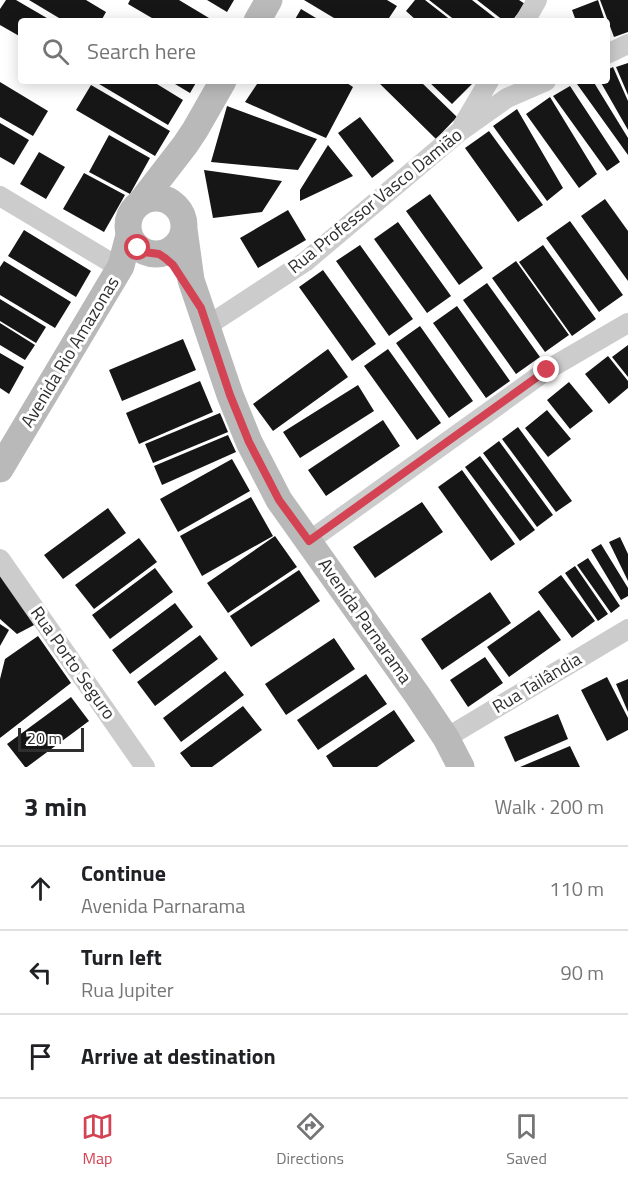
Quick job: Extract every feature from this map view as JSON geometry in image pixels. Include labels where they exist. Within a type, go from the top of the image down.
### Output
[{"type":"main road","points":[[259,18],[269,0]]},
{"type":"main road","points":[[141,202],[149,198],[158,198],[175,205],[182,220],[182,239],[168,252],[155,254],[138,248],[129,235],[127,225],[129,216],[195,130],[221,84]]},
{"type":"main road","name":"Avenida Parnarama","points":[[195,130],[180,174],[179,186],[189,269],[230,395],[249,442],[279,500],[446,738],[461,767]]},
{"type":"main road","name":"Avenida Rio Amazonas","points":[[0,469],[121,267],[129,235]]},
{"type":"main road","name":"Avenida Parnarama","points":[[155,254],[173,265],[204,317]]},
{"type":"main road","name":"Avenida Rio Amazonas","points":[[121,267],[135,257],[155,254]]},
{"type":"street","points":[[527,18],[537,0]]},
{"type":"street","points":[[610,53],[628,45]]},
{"type":"street","points":[[459,132],[487,84]]},
{"type":"street","name":"Rua Professor Vasco Damião","points":[[204,317],[305,262],[459,132],[507,98],[539,84]]},
{"type":"street","points":[[0,196],[121,267]]},
{"type":"street","points":[[309,541],[547,370],[628,323]]},
{"type":"street","name":"Rua Porto Seguro","points":[[0,559],[145,767]]},
{"type":"street","name":"Rua Tailândia","points":[[446,738],[628,629]]},
{"type":"building","points":[[6,0],[16,0],[47,18],[18,18],[18,35],[0,25],[0,9]]},
{"type":"building","points":[[29,0],[86,0],[106,12],[103,18],[59,18]]},
{"type":"building","points":[[130,0],[179,0],[209,18],[152,18],[128,4]]},
{"type":"building","points":[[207,0],[234,0],[227,12]]},
{"type":"building","points":[[304,0],[387,0],[397,6],[389,18],[334,18]]},
{"type":"building","points":[[415,0],[425,0],[448,18],[414,18],[406,11]]},
{"type":"building","points":[[429,0],[472,0],[495,18],[452,18]]},
{"type":"building","points":[[477,0],[519,0],[525,4],[514,18],[500,18]]},
{"type":"building","points":[[598,0],[604,18],[575,18],[572,10]]},
{"type":"building","points":[[600,0],[628,0],[628,32],[614,37],[610,18],[607,18]]},
{"type":"building","points":[[301,9],[316,18],[296,18]]},
{"type":"building","points":[[628,63],[628,95],[616,67]]},
{"type":"building","points":[[613,67],[628,101],[628,130],[602,84],[610,84],[610,68]]},
{"type":"building","points":[[0,82],[48,111],[33,136],[0,117]]},
{"type":"building","points":[[99,84],[157,84],[183,100],[168,125]]},
{"type":"building","points":[[175,84],[195,84],[190,93]]},
{"type":"building","points":[[257,84],[348,84],[353,87],[326,138],[245,102]]},
{"type":"building","points":[[380,84],[423,84],[457,117],[436,139]]},
{"type":"building","points":[[431,84],[472,84],[452,104]]},
{"type":"building","points":[[577,84],[595,84],[628,138],[628,155]]},
{"type":"building","points":[[91,85],[170,131],[155,156],[76,110]]},
{"type":"building","points":[[570,86],[620,162],[607,171],[553,96]]},
{"type":"building","points":[[550,97],[597,174],[579,188],[526,114]]},
{"type":"building","points":[[227,106],[317,139],[298,170],[211,162]]},
{"type":"building","points":[[517,109],[563,188],[547,201],[493,126]]},
{"type":"building","points":[[360,117],[394,161],[372,178],[338,133]]},
{"type":"building","points":[[0,123],[29,140],[14,165],[0,157]]},
{"type":"building","points":[[489,131],[543,205],[518,222],[465,148]]},
{"type":"building","points":[[109,135],[150,158],[130,194],[89,172]]},
{"type":"building","points":[[328,145],[353,176],[300,201],[300,190]]},
{"type":"building","points":[[39,152],[65,167],[46,199],[20,184]]},
{"type":"building","points":[[204,170],[282,181],[262,212],[213,218]]},
{"type":"building","points":[[84,173],[125,195],[104,232],[63,209]]},
{"type":"building","points":[[430,194],[483,268],[459,285],[406,211]]},
{"type":"building","points":[[605,199],[628,231],[628,281],[581,216]]},
{"type":"building","points":[[288,210],[306,240],[258,268],[240,238]]},
{"type":"building","points":[[570,221],[623,295],[599,312],[546,238]]},
{"type":"building","points":[[398,222],[451,296],[427,313],[374,239]]},
{"type":"building","points":[[24,230],[91,271],[76,297],[8,256]]},
{"type":"building","points":[[360,245],[413,319],[389,336],[336,261]]},
{"type":"building","points":[[543,245],[596,319],[572,336],[519,262]]},
{"type":"building","points":[[4,261],[71,302],[55,328],[0,295],[0,267]]},
{"type":"building","points":[[516,261],[569,335],[545,352],[492,278]]},
{"type":"building","points":[[323,270],[376,344],[352,361],[299,287]]},
{"type":"building","points":[[487,283],[540,357],[516,374],[463,300]]},
{"type":"building","points":[[0,299],[46,327],[36,343],[0,321]]},
{"type":"building","points":[[457,306],[510,381],[486,398],[433,323]]},
{"type":"building","points":[[0,323],[35,345],[25,360],[0,345]]},
{"type":"building","points":[[420,326],[473,401],[449,418],[396,343]]},
{"type":"building","points":[[183,339],[196,370],[122,401],[109,370]]},
{"type":"building","points":[[628,345],[628,377],[612,357]]},
{"type":"building","points":[[328,349],[348,377],[273,431],[253,404]]},
{"type":"building","points":[[388,349],[441,423],[417,440],[364,366]]},
{"type":"building","points":[[0,353],[24,367],[9,394],[0,388]]},
{"type":"building","points":[[608,356],[628,381],[628,388],[609,404],[585,374]]},
{"type":"building","points":[[200,381],[213,412],[139,444],[126,413]]},
{"type":"building","points":[[569,382],[593,411],[570,429],[547,400]]},
{"type":"building","points":[[358,385],[374,411],[300,458],[283,432]]},
{"type":"building","points":[[547,410],[571,439],[548,457],[525,428]]},
{"type":"building","points":[[220,413],[228,432],[153,463],[145,444]]},
{"type":"building","points":[[383,420],[400,446],[326,496],[308,470]]},
{"type":"building","points":[[518,427],[572,501],[556,512],[502,439]]},
{"type":"building","points":[[228,435],[236,452],[162,485],[154,466]]},
{"type":"building","points":[[499,441],[553,515],[537,527],[483,453]]},
{"type":"building","points":[[480,456],[535,530],[520,541],[465,467]]},
{"type":"building","points":[[232,459],[250,491],[178,532],[160,499]]},
{"type":"building","points":[[462,470],[515,544],[491,561],[438,487]]},
{"type":"building","points":[[251,497],[273,536],[202,576],[180,536]]},
{"type":"building","points":[[422,502],[443,532],[375,578],[353,547]]},
{"type":"building","points":[[108,508],[126,533],[63,579],[44,555]]},
{"type":"building","points":[[275,536],[297,567],[228,613],[207,583]]},
{"type":"building","points":[[620,537],[628,554],[628,581],[609,542]]},
{"type":"building","points":[[139,538],[157,562],[94,609],[75,585]]},
{"type":"building","points":[[601,544],[628,588],[628,596],[621,600],[591,550]]},
{"type":"building","points":[[588,558],[620,606],[611,613],[577,565]]},
{"type":"building","points":[[575,566],[608,614],[598,621],[565,573]]},
{"type":"building","points":[[155,568],[173,592],[110,639],[92,615]]},
{"type":"building","points":[[299,570],[320,601],[251,647],[230,616]]},
{"type":"building","points":[[0,573],[38,623],[17,634],[0,619]]},
{"type":"building","points":[[561,575],[595,621],[572,638],[538,592]]},
{"type":"building","points":[[490,592],[511,623],[442,670],[421,639]]},
{"type":"building","points":[[175,603],[193,627],[130,674],[112,650]]},
{"type":"building","points":[[539,610],[561,640],[509,677],[487,647]]},
{"type":"building","points":[[0,624],[9,630],[0,646]]},
{"type":"building","points":[[200,635],[218,659],[155,706],[137,682]]},
{"type":"building","points":[[38,636],[71,683],[0,738],[0,679],[5,659]]},
{"type":"building","points":[[334,638],[355,669],[286,715],[265,684]]},
{"type":"building","points":[[485,657],[503,683],[468,707],[450,680]]},
{"type":"building","points":[[225,671],[244,695],[181,742],[163,718]]},
{"type":"building","points":[[366,674],[387,704],[318,750],[297,720]]},
{"type":"building","points":[[607,677],[628,718],[628,730],[607,741],[581,690]]},
{"type":"building","points":[[628,679],[628,712],[616,684]]},
{"type":"building","points":[[71,697],[89,721],[25,767],[7,744]]},
{"type":"building","points":[[243,706],[262,730],[212,767],[191,767],[180,753]]},
{"type":"building","points":[[394,710],[415,741],[377,767],[333,767],[326,756]]},
{"type":"building","points":[[558,714],[568,739],[515,762],[504,737]]},
{"type":"building","points":[[570,746],[580,767],[520,767]]},
{"type":"route","points":[[138,248],[144,252],[159,254],[173,265],[201,308],[230,395],[249,442],[279,500],[309,541],[547,370]]}]
